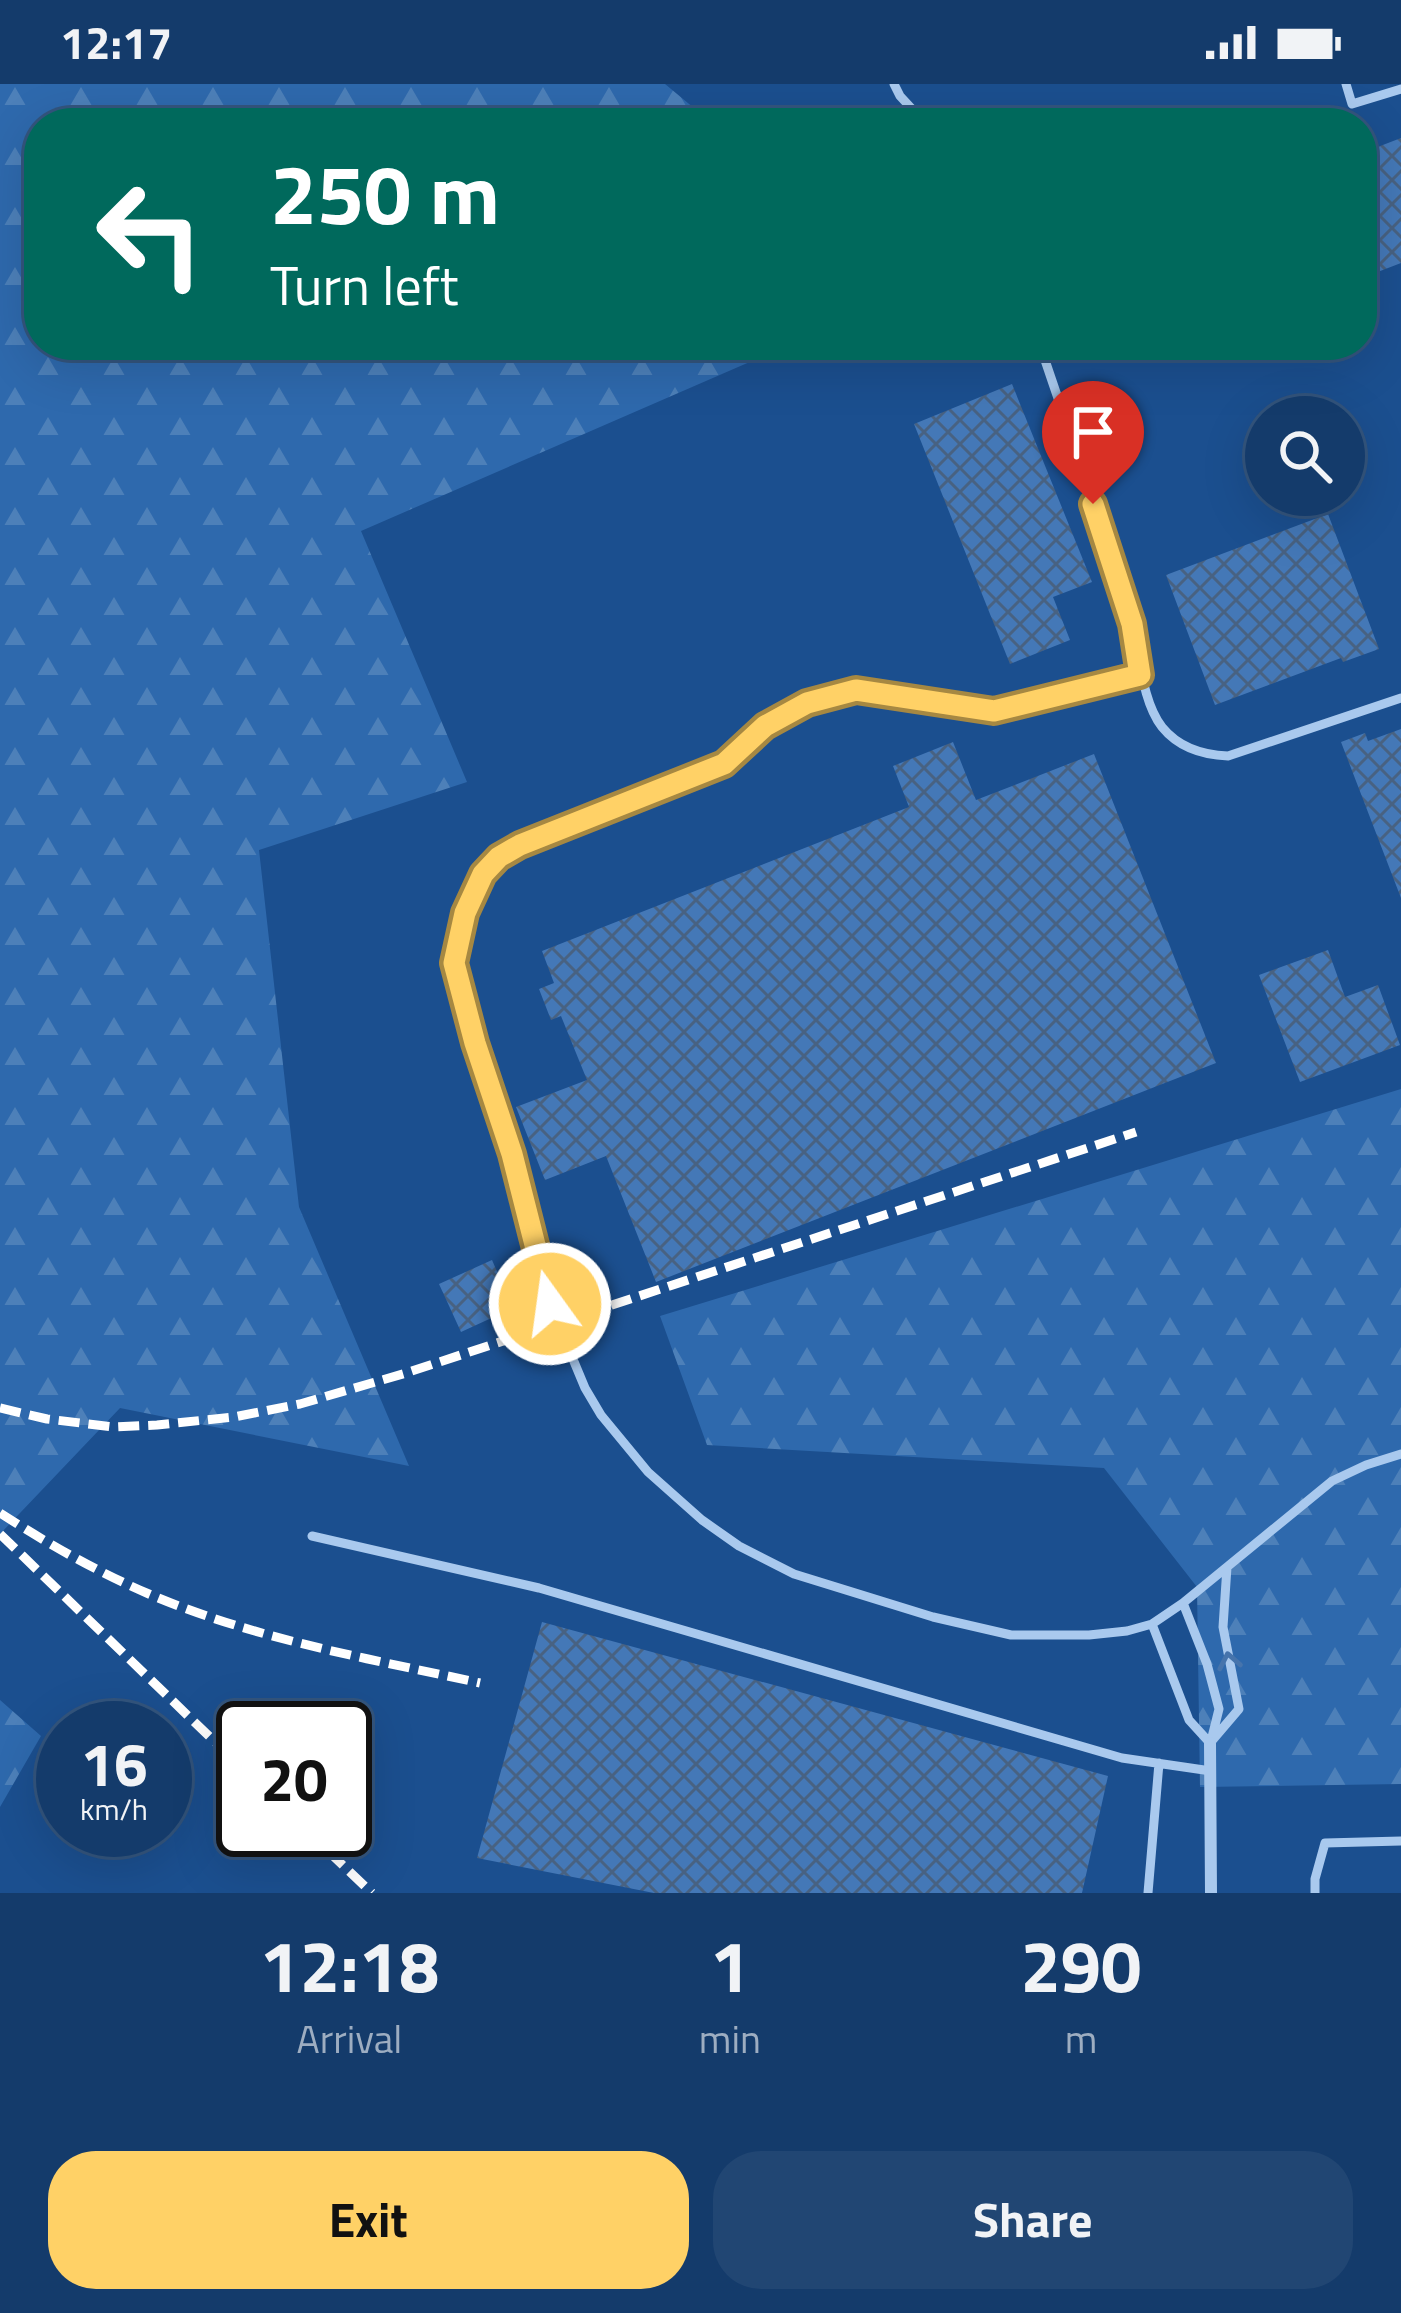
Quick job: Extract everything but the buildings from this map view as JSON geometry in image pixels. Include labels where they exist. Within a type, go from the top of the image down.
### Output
[{"type":"street","points":[[1210,1743],[1211,1893]]},
{"type":"lane","points":[[1346,84],[1352,104],[1401,89]]},
{"type":"lane","points":[[1045,360],[1132,624],[1140,675],[1160,725],[1183,745],[1206,755],[1228,756],[1401,698]]},
{"type":"lane","points":[[1140,675],[994,711],[856,690],[807,703],[765,726],[724,764],[520,845],[483,874],[465,913],[454,963],[512,1154],[550,1304],[593,1401],[648,1472],[702,1520],[739,1546],[794,1574],[1011,1635],[1089,1635],[1152,1624],[1332,1481],[1401,1454]]},
{"type":"lane","points":[[312,1536],[539,1588],[1122,1758],[1211,1771]]},
{"type":"lane","points":[[1210,1743],[1239,1709],[1223,1627],[1227,1567]]},
{"type":"lane","points":[[1184,1603],[1219,1709],[1210,1743]]},
{"type":"lane","points":[[1152,1624],[1189,1720],[1210,1743]]},
{"type":"lane","points":[[1148,1893],[1159,1763]]},
{"type":"lane","points":[[1315,1893],[1325,1843],[1401,1841]]},
{"type":"green space","points":[[0,84],[665,84],[694,108],[24,108],[24,360],[754,360],[361,531],[467,782],[259,850],[299,1207],[409,1466],[120,1408],[0,1534]]},
{"type":"green space","points":[[1401,1089],[1401,1784],[1200,1787],[1197,1587],[1104,1468],[707,1445],[660,1316]]},
{"type":"green space","points":[[0,1700],[36,1732],[36,1745],[0,1807]]},
{"type":"railway","points":[[0,1408],[114,1427],[234,1417],[300,1404],[1136,1132]]},
{"type":"railway","points":[[0,1513],[96,1569],[195,1612],[316,1647],[480,1683]]},
{"type":"railway","points":[[0,1534],[216,1743]]},
{"type":"railway","points":[[334,1857],[372,1893]]},
{"type":"route","points":[[550,1304],[512,1154],[454,963],[465,913],[483,874],[520,845],[724,764],[765,726],[807,703],[856,690],[994,711],[1140,675],[1132,624],[1093,504]]}]
